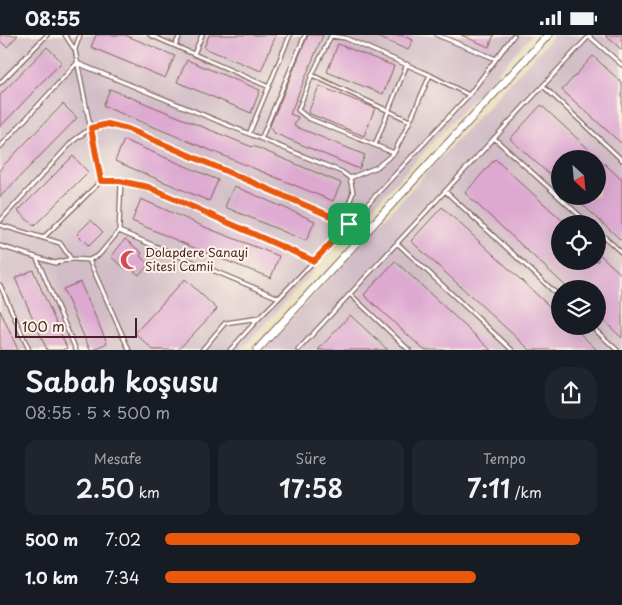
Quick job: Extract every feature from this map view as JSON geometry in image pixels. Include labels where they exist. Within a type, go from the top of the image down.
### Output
[{"type":"street","points":[[257,350],[548,35]]},
{"type":"lane","points":[[0,83],[46,35]]},
{"type":"lane","points":[[65,35],[75,50],[101,181]]},
{"type":"lane","points":[[75,50],[80,35]]},
{"type":"lane","points":[[150,35],[269,87]]},
{"type":"lane","points":[[175,46],[180,35]]},
{"type":"lane","points":[[194,54],[202,35]]},
{"type":"lane","points":[[249,134],[290,35]]},
{"type":"lane","points":[[261,139],[305,35]]},
{"type":"lane","points":[[437,35],[496,59]]},
{"type":"lane","points":[[230,350],[469,95],[514,35]]},
{"type":"lane","points":[[301,349],[590,35],[622,65]]},
{"type":"lane","points":[[394,153],[308,117],[298,109],[331,36],[345,37],[407,64],[469,95]]},
{"type":"lane","points":[[78,63],[342,172],[350,178],[353,193],[349,203],[349,224]]},
{"type":"lane","points":[[0,147],[78,63]]},
{"type":"lane","points":[[375,145],[407,64]]},
{"type":"lane","points":[[312,75],[410,121]]},
{"type":"lane","points":[[350,178],[377,167],[394,153],[430,75]]},
{"type":"lane","points":[[543,86],[622,159]]},
{"type":"lane","points":[[0,221],[73,141],[91,128],[108,124],[128,129],[349,224]]},
{"type":"lane","points":[[494,138],[579,215]]},
{"type":"lane","points":[[43,238],[101,181],[120,181],[148,187],[314,261]]},
{"type":"lane","points":[[0,246],[55,263],[71,259],[89,260],[99,255],[119,231],[120,181]]},
{"type":"lane","points":[[446,191],[551,289]]},
{"type":"lane","points":[[0,225],[60,243],[71,259]]},
{"type":"lane","points":[[119,231],[279,299]]},
{"type":"lane","points":[[606,238],[622,253]]},
{"type":"lane","points":[[397,243],[512,350]]},
{"type":"lane","points":[[37,259],[76,350]]},
{"type":"lane","points":[[89,260],[129,350]]},
{"type":"lane","points":[[0,285],[30,350]]},
{"type":"lane","points":[[350,294],[409,350]]},
{"type":"lane","points":[[202,350],[225,323],[259,318]]},
{"type":"lane","points":[[601,335],[617,350]]},
{"type":"shaded area","points":[[0,35],[532,35],[241,350],[0,350]]},
{"type":"shaded area","points":[[554,35],[622,35],[622,350],[263,350]]},
{"type":"building","points":[[0,35],[18,35],[7,47],[0,41]]},
{"type":"building","points":[[96,35],[125,35],[175,56],[165,78],[91,47]]},
{"type":"building","points":[[209,35],[276,35],[261,71],[204,48]]},
{"type":"building","points":[[308,35],[323,35],[290,114],[298,117],[294,126],[365,155],[359,169],[274,133],[270,126]]},
{"type":"building","points":[[373,35],[401,35],[413,40],[408,50]]},
{"type":"building","points":[[461,35],[494,35],[489,47]]},
{"type":"building","points":[[605,35],[622,35],[622,50]]},
{"type":"building","points":[[338,44],[394,66],[383,94],[327,72]]},
{"type":"building","points":[[47,47],[62,62],[0,127],[0,95]]},
{"type":"building","points":[[593,56],[622,83],[622,144],[562,90]]},
{"type":"building","points":[[187,60],[260,90],[251,113],[177,82]]},
{"type":"building","points":[[319,86],[375,108],[364,136],[308,113]]},
{"type":"building","points":[[110,89],[341,183],[333,201],[103,106]]},
{"type":"building","points":[[63,104],[77,118],[0,197],[0,169]]},
{"type":"building","points":[[541,105],[590,150],[551,150],[551,176],[510,139]]},
{"type":"building","points":[[124,140],[218,180],[209,201],[115,161]]},
{"type":"building","points":[[73,156],[88,172],[34,226],[18,211]]},
{"type":"building","points":[[495,159],[556,215],[551,215],[551,270],[606,270],[606,260],[622,275],[622,338],[606,323],[606,280],[559,280],[465,193]]},
{"type":"building","points":[[606,165],[622,180],[622,241],[606,226],[606,215],[594,215],[583,205],[606,205]]},
{"type":"building","points":[[234,186],[315,221],[306,241],[225,207]]},
{"type":"building","points":[[141,199],[207,228],[279,256],[271,278],[206,253],[132,221]]},
{"type":"building","points":[[442,207],[551,308],[551,335],[581,335],[597,350],[530,350],[411,241]]},
{"type":"building","points":[[91,220],[103,232],[89,246],[77,234]]},
{"type":"building","name":"Dolapdere Sanayi Sitesi Camii","points":[[125,239],[142,253],[140,256],[149,264],[139,275],[128,266],[126,269],[111,257]]},
{"type":"building","points":[[395,261],[491,350],[424,350],[364,295]]},
{"type":"building","points":[[33,270],[67,348],[62,350],[47,350],[15,278]]},
{"type":"building","points":[[185,279],[217,309],[178,350],[153,350],[135,333]]},
{"type":"building","points":[[80,282],[107,343],[92,350],[90,350],[63,289]]},
{"type":"building","points":[[0,310],[18,350],[0,350]]},
{"type":"building","points":[[350,315],[388,350],[318,350]]},
{"type":"place","name":"Dolapdere Sanayi Sitesi Camii","points":[[130,260]]},
{"type":"route","points":[[108,124],[128,129],[349,224],[314,261],[148,187],[120,181],[101,181],[91,128],[108,124]]}]
